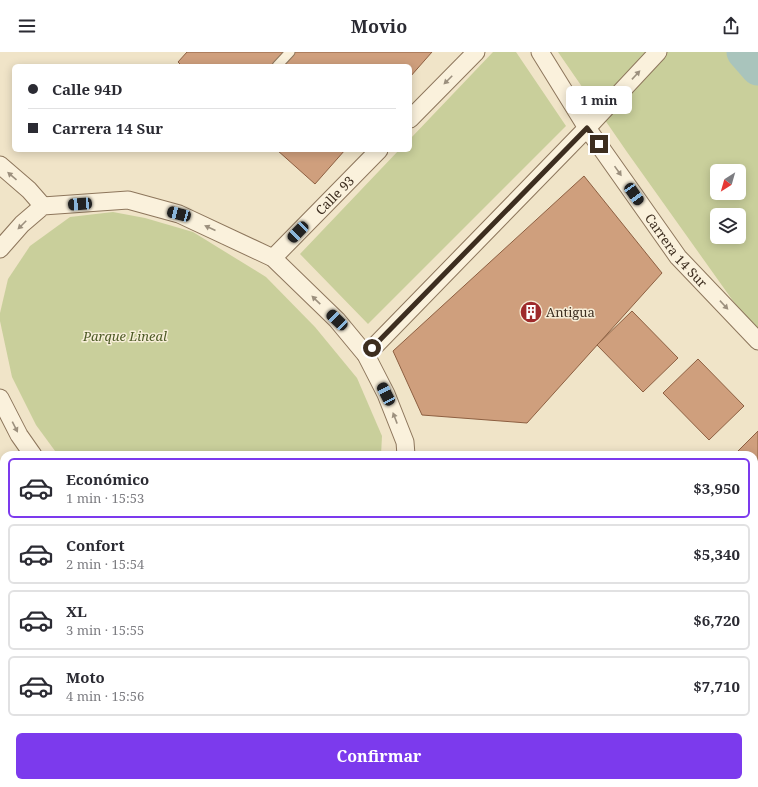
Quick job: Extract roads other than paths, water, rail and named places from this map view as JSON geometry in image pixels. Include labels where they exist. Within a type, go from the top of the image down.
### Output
[{"type":"street","points":[[412,117],[476,52]]},
{"type":"street","name":"Carrera 14 Sur","points":[[540,52],[587,128],[678,256],[758,341]]},
{"type":"street","points":[[366,355],[587,128],[658,52]]},
{"type":"street","name":"Calle 93","points":[[273,258],[377,152]]},
{"type":"street","points":[[0,165],[29,190],[43,206]]},
{"type":"street","points":[[0,249],[22,224],[43,206],[128,200],[179,214],[273,258],[337,320],[366,355],[386,394],[405,442],[406,451]]},
{"type":"street","points":[[0,398],[19,435],[30,451]]},
{"type":"lane","points":[[280,64],[290,52]]},
{"type":"waterway","points":[[744,52],[758,68]]},
{"type":"place","name":"Antigua","points":[[531,312]]},
{"type":"park label","name":"Parque Lineal","points":[[125,336]]}]
